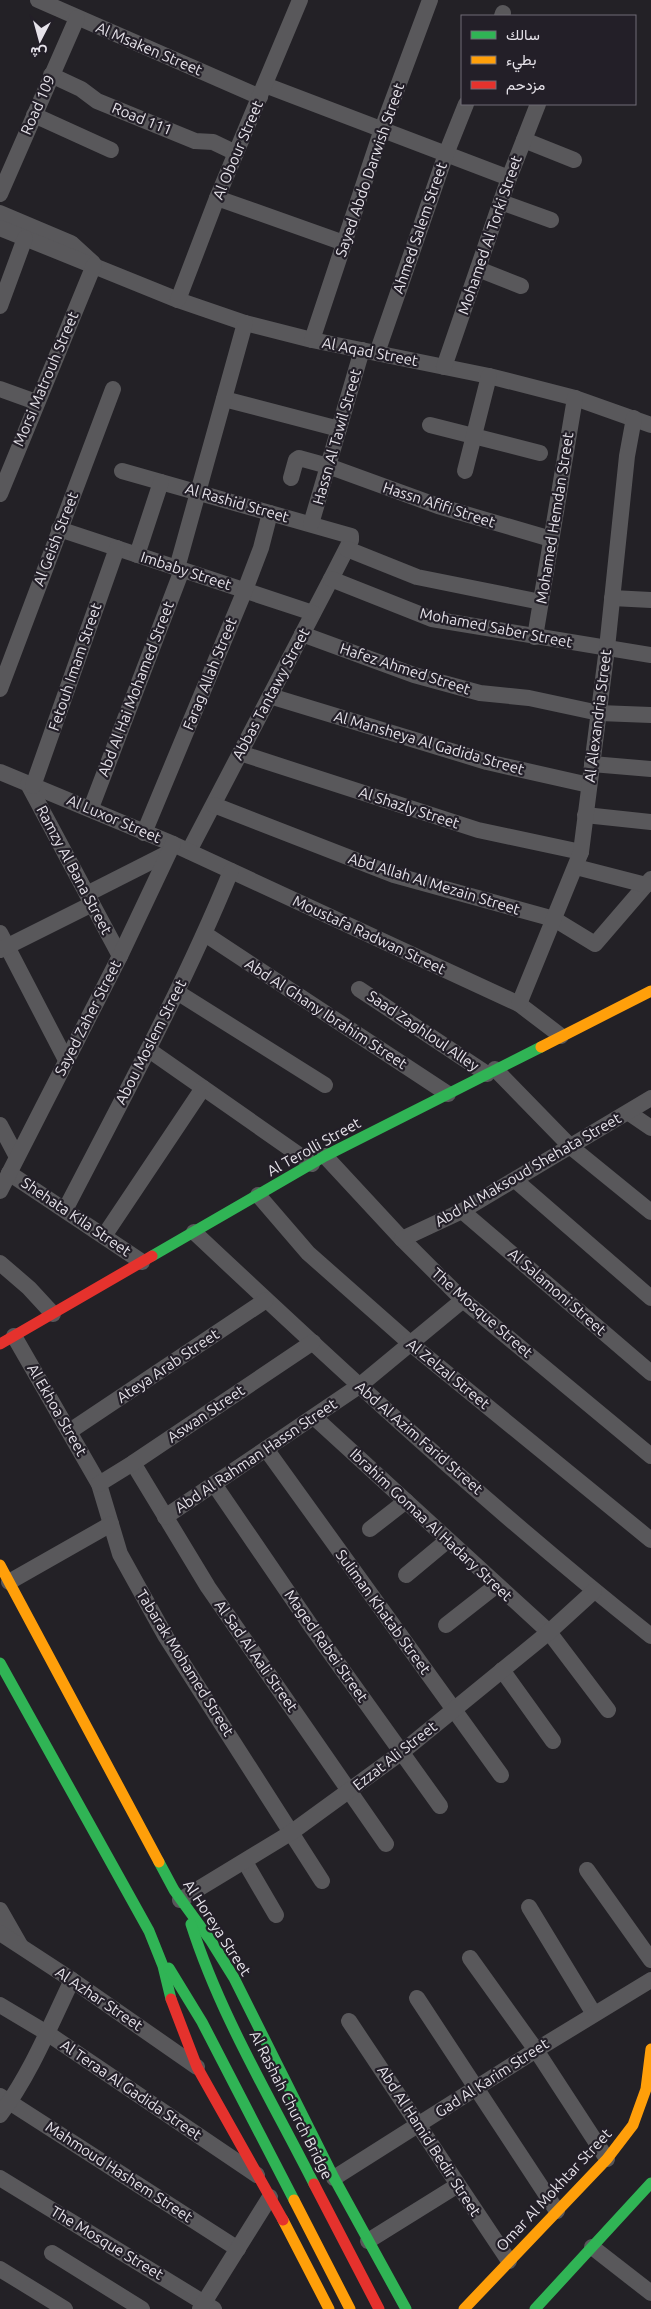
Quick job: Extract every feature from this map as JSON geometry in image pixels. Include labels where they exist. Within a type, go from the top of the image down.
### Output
[{"type":"main road","name":"Al Terolli Street","points":[[0,1344],[318,1160],[651,991]]},
{"type":"main road","name":"Al Horeya Street","points":[[0,1565],[184,1905],[211,1941],[234,1978],[334,2178],[406,2309]]},
{"type":"main road","points":[[1,1669],[141,1915],[156,1949],[175,2013],[196,2067],[260,2177],[329,2309]]},
{"type":"main road","name":"Al Rashah Church Bridge","points":[[184,1905],[202,1959],[226,2012],[379,2309]]},
{"type":"main road","points":[[156,1949],[202,2022],[350,2309]]},
{"type":"main road","name":"Omar Al Mokhtar Street","points":[[464,2309],[607,2159],[633,2125],[646,2089],[651,2049]]},
{"type":"main road","points":[[535,2309],[651,2183]]},
{"type":"street","name":"Al Msaken Street","points":[[38,0],[77,18],[262,91],[382,129],[509,178]]},
{"type":"street","name":"Al Obour Street","points":[[178,300],[217,198],[300,0]]},
{"type":"street","name":"Sayed Abdo Darwish Street","points":[[312,340],[382,129],[430,0]]},
{"type":"street","name":"Road 109","points":[[0,194],[77,18]]},
{"type":"street","name":"Road 111","points":[[51,75],[81,89],[97,101],[195,141],[213,142],[236,153]]},
{"type":"street","name":"Ahmed Salem Street","points":[[370,351],[466,105]]},
{"type":"street","name":"Mohamed Al Torki Street","points":[[444,367],[509,178],[538,105]]},
{"type":"street","points":[[34,115],[111,150]]},
{"type":"street","points":[[524,140],[574,160]]},
{"type":"street","points":[[217,198],[344,243]]},
{"type":"street","points":[[501,202],[551,220]]},
{"type":"street","name":"Al Aqad Street","points":[[0,213],[70,243],[85,254],[94,265]]},
{"type":"street","name":"Al Aqad Street","points":[[0,228],[178,300],[245,323],[312,340],[489,376],[575,398],[651,425]]},
{"type":"street","points":[[0,306],[25,238]]},
{"type":"street","name":"Morsi Matrouh Street","points":[[0,494],[36,402],[94,265]]},
{"type":"street","points":[[478,269],[522,286]]},
{"type":"street","name":"Abd Al Hai Mohamed Street","points":[[90,808],[180,569],[245,323]]},
{"type":"street","name":"Hassn Al Tawil Street","points":[[311,524],[339,429],[370,351]]},
{"type":"street","points":[[465,471],[489,376]]},
{"type":"street","points":[[0,389],[36,402]]},
{"type":"street","name":"Al Geish Street","points":[[0,689],[59,528],[114,389]]},
{"type":"street","name":"Mohamed Hemdan Street","points":[[535,637],[575,398]]},
{"type":"street","points":[[224,399],[339,429]]},
{"type":"street","name":"Al Alexandria Street","points":[[519,1004],[579,860],[607,648],[627,456],[634,418]]},
{"type":"street","points":[[430,425],[540,453]]},
{"type":"street","name":"Hassn Afifi Street","points":[[291,478],[297,458],[328,466],[438,506],[551,539]]},
{"type":"street","name":"Al Rashid Street","points":[[122,471],[311,524],[417,577],[541,602]]},
{"type":"street","points":[[137,554],[161,482]]},
{"type":"street","name":"Farag Allah Street","points":[[144,833],[261,548],[270,513]]},
{"type":"street","name":"Imbaby Street","points":[[59,528],[313,613]]},
{"type":"street","name":"Abbas Tantawy Street","points":[[189,851],[349,542]]},
{"type":"street","name":"Fetouh Imam Street","points":[[31,785],[117,548]]},
{"type":"street","name":"Mohamed Saber Street","points":[[331,579],[432,619],[651,655]]},
{"type":"street","points":[[612,598],[651,600]]},
{"type":"street","name":"Hafez Ahmed Street","points":[[302,634],[358,656],[480,693],[528,698],[599,714],[651,715]]},
{"type":"street","name":"Al Mansheya Al Gadida Street","points":[[270,696],[487,762],[589,785]]},
{"type":"street","name":"Al Shazly Street","points":[[240,753],[478,830],[648,882]]},
{"type":"street","points":[[592,764],[651,769]]},
{"type":"street","name":"Al Luxor Street","points":[[0,772],[90,808],[144,833],[170,848]]},
{"type":"street","name":"Ramzy Al Bana Street","points":[[31,785],[120,956]]},
{"type":"street","name":"Abd Allah Al Mezain Street","points":[[214,805],[394,875],[554,919],[596,943],[648,882]]},
{"type":"street","points":[[585,816],[651,822]]},
{"type":"street","points":[[66,1060],[2,943],[90,899],[170,848]]},
{"type":"street","name":"Moustafa Radwan Street","points":[[170,848],[189,851],[519,1004],[561,1036]]},
{"type":"street","name":"Sayed Zaher Street","points":[[0,1191],[120,956],[170,848]]},
{"type":"street","name":"Abou Moslem Street","points":[[65,1210],[149,1050],[205,934],[231,871]]},
{"type":"street","name":"Abd Al Ghany Ibrahim Street","points":[[205,934],[448,1094]]},
{"type":"street","name":"Saad Zaghloul Alley","points":[[359,989],[491,1071],[571,1147],[651,1212]]},
{"type":"street","points":[[177,992],[325,1085]]},
{"type":"street","name":"The Mosque Street","points":[[149,1050],[203,1088],[318,1160],[402,1239],[463,1300],[651,1456]]},
{"type":"street","points":[[104,1236],[203,1088]]},
{"type":"street","name":"Abd Al Maksoud Shehata Street","points":[[402,1239],[462,1211],[651,1098]]},
{"type":"street","points":[[629,1112],[651,1128]]},
{"type":"street","points":[[0,1125],[17,1157]]},
{"type":"street","name":"Shehata Kila Street","points":[[9,1173],[142,1262]]},
{"type":"street","points":[[515,1180],[651,1298]]},
{"type":"street","name":"Al Zelzal Street","points":[[258,1195],[308,1253],[411,1344],[651,1540]]},
{"type":"street","name":"Al Salamoni Street","points":[[462,1211],[651,1373]]},
{"type":"street","name":"Abd Al Azim Farid Street","points":[[194,1232],[359,1386],[594,1591],[651,1636]]},
{"type":"street","points":[[0,1263],[29,1288],[53,1314]]},
{"type":"street","name":"Ateya Arab Street","points":[[70,1431],[266,1300]]},
{"type":"street","name":"Abd Al Rahman Hassn Street","points":[[165,1517],[359,1386],[463,1300]]},
{"type":"street","name":"Al Ekhoa Street","points":[[14,1336],[99,1484]]},
{"type":"street","name":"Aswan Street","points":[[99,1484],[313,1342]]},
{"type":"street","name":"Ibrahim Gomaa Al Hadary Street","points":[[314,1417],[549,1632],[608,1710]]},
{"type":"street","name":"Suliman Khatab Street","points":[[266,1449],[501,1775]]},
{"type":"street","name":"Al Sad Al Aali Street","points":[[133,1463],[208,1587],[386,1844]]},
{"type":"street","name":"Tabarak Mohamed Street","points":[[99,1484],[120,1554],[166,1637],[322,1881]]},
{"type":"street","name":"Maged Rabei Street","points":[[214,1484],[311,1626],[440,1806]]},
{"type":"street","points":[[370,1529],[406,1501]]},
{"type":"street","points":[[9,1582],[111,1524]]},
{"type":"street","points":[[406,1575],[448,1540]]},
{"type":"street","points":[[446,1625],[497,1585]]},
{"type":"street","name":"Ezzat Ali Street","points":[[184,1905],[292,1832],[402,1752],[549,1632],[594,1591]]},
{"type":"street","points":[[502,1670],[552,1742]]},
{"type":"street","points":[[245,1862],[276,1915]]},
{"type":"street","points":[[587,1870],[651,1960]]},
{"type":"street","points":[[529,1907],[594,2014]]},
{"type":"street","points":[[0,1910],[22,1948]]},
{"type":"street","name":"Al Azhar Street","points":[[0,1934],[72,1980],[196,2067]]},
{"type":"street","points":[[470,1958],[536,2050],[607,2159]]},
{"type":"street","points":[[3,2105],[47,2033],[72,1980]]},
{"type":"street","name":"Gad Al Karim Street","points":[[334,2178],[419,2125],[475,2087],[651,1980]]},
{"type":"street","points":[[417,1998],[557,2211]]},
{"type":"street","name":"Al Teraa Al Gadida Street","points":[[0,2005],[47,2033],[260,2177]]},
{"type":"street","name":"Abd Al Hamid Bedir Street","points":[[349,2020],[509,2261]]},
{"type":"street","name":"Mahmoud Hashem Street","points":[[3,2105],[238,2249]]},
{"type":"street","name":"The Mosque Street","points":[[0,2178],[206,2307]]},
{"type":"street","points":[[368,2241],[458,2185]]},
{"type":"street","points":[[206,2307],[238,2249],[270,2197]]},
{"type":"street","points":[[592,2247],[651,2293]]},
{"type":"street","points":[[52,2253],[142,2309]]},
{"type":"street","points":[[0,2269],[65,2309]]},
{"type":"traffic: fast","points":[[152,1256],[325,1156],[541,1047]]},
{"type":"traffic: fast","points":[[0,1663],[149,1931],[163,1966],[171,1999]]},
{"type":"traffic: fast","points":[[159,1862],[174,1890],[211,1941],[234,1978],[334,2178],[406,2309]]},
{"type":"traffic: fast","points":[[191,1924],[216,1991],[231,2024],[314,2184]]},
{"type":"traffic: fast","points":[[169,1968],[202,2022],[294,2200]]},
{"type":"traffic: fast","points":[[535,2309],[651,2183]]},
{"type":"traffic: slow","points":[[541,1047],[651,991]]},
{"type":"traffic: slow","points":[[0,1565],[159,1862]]},
{"type":"traffic: slow","points":[[464,2309],[607,2159],[633,2125],[646,2089],[651,2049]]},
{"type":"traffic: slow","points":[[294,2200],[350,2309]]},
{"type":"traffic: slow","points":[[283,2220],[329,2309]]},
{"type":"traffic: jam","points":[[0,1344],[152,1256]]},
{"type":"traffic: jam","points":[[171,1999],[197,2067],[283,2220]]},
{"type":"traffic: jam","points":[[314,2184],[379,2309]]}]
